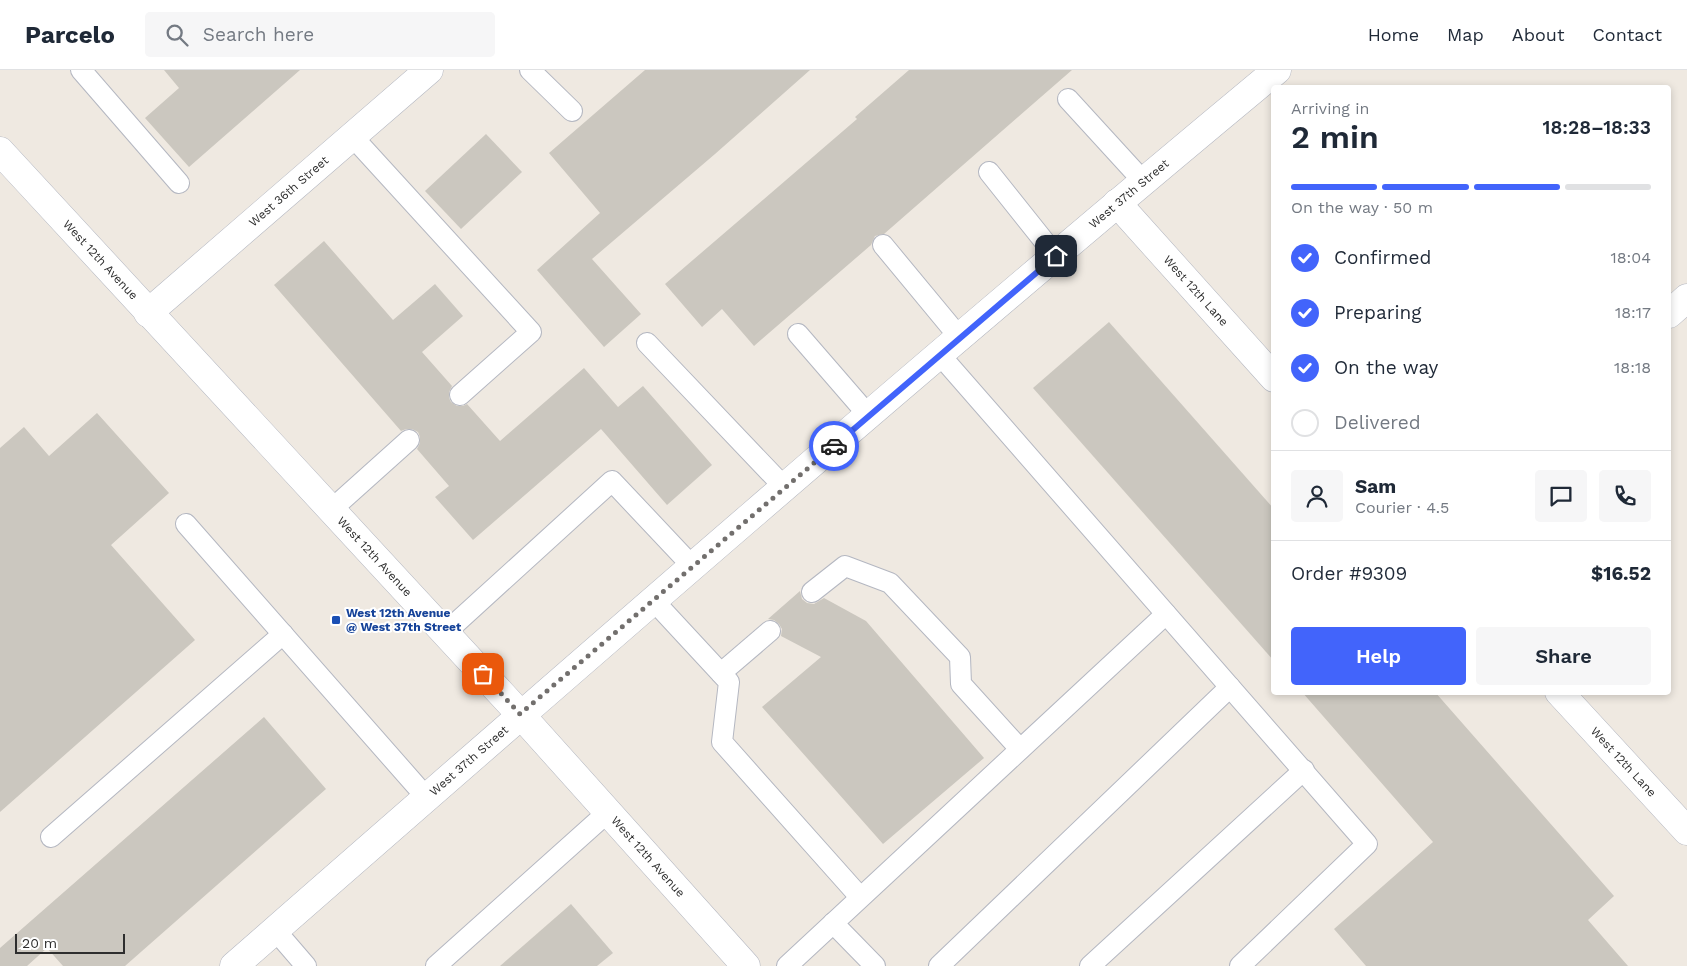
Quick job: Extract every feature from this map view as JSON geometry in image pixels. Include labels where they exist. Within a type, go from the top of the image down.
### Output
[{"type":"street","name":"West 36th Street","points":[[148,313],[429,70]]},
{"type":"street","name":"West 37th Street","points":[[234,966],[520,714],[1117,203],[1277,70]]},
{"type":"street","name":"West 12th Avenue","points":[[1,154],[445,632],[746,966]]},
{"type":"street","name":"West 12th Lane","points":[[1117,203],[1271,375]]},
{"type":"street","points":[[1671,312],[1687,298]]},
{"type":"street","name":"West 12th Lane","points":[[1562,695],[1687,831]]},
{"type":"lane","points":[[81,70],[179,183]]},
{"type":"lane","points":[[530,70],[572,111]]},
{"type":"lane","points":[[1068,99],[1143,181]]},
{"type":"lane","points":[[352,136],[531,332],[460,395]]},
{"type":"lane","points":[[989,172],[1056,256]]},
{"type":"lane","points":[[883,245],[960,338]]},
{"type":"lane","points":[[798,334],[869,416]]},
{"type":"lane","points":[[647,342],[785,488]]},
{"type":"lane","points":[[940,355],[1368,844],[1240,966]]},
{"type":"lane","points":[[331,510],[409,440]]},
{"type":"lane","points":[[445,632],[612,481],[693,567]]},
{"type":"lane","points":[[186,524],[426,797]]},
{"type":"lane","points":[[812,592],[845,566],[890,583],[960,658],[961,684],[1020,749]]},
{"type":"lane","points":[[653,600],[729,682],[722,742],[860,897]]},
{"type":"lane","points":[[787,966],[1166,614]]},
{"type":"lane","points":[[720,673],[770,630]]},
{"type":"lane","points":[[51,837],[283,634]]},
{"type":"lane","points":[[939,966],[1230,687]]},
{"type":"lane","points":[[1090,966],[1304,770]]},
{"type":"lane","points":[[436,966],[608,812]]},
{"type":"lane","points":[[833,923],[875,966]]},
{"type":"lane","points":[[275,930],[306,966]]},
{"type":"building","points":[[164,70],[300,70],[189,167],[145,118],[179,88]]},
{"type":"building","points":[[645,70],[810,70],[592,259],[641,314],[604,347],[537,270],[600,213],[549,153]]},
{"type":"building","points":[[909,70],[1072,70],[884,234],[875,236],[871,245],[754,346],[722,309],[702,327],[665,284],[857,119],[855,117]]},
{"type":"building","points":[[486,134],[522,172],[461,229],[425,191]]},
{"type":"building","points":[[324,241],[393,320],[435,284],[463,316],[422,352],[452,386],[449,392],[451,402],[457,406],[467,404],[500,441],[584,368],[618,407],[643,386],[712,465],[667,505],[601,429],[473,540],[435,497],[449,486],[417,449],[420,443],[418,432],[412,429],[401,431],[274,285]]},
{"type":"building","points":[[1109,322],[1271,506],[1271,658],[1033,388]]},
{"type":"building","points":[[97,413],[169,493],[111,545],[195,640],[0,812],[0,448],[24,427],[49,456]]},
{"type":"building","points":[[800,591],[802,599],[807,603],[814,604],[824,598],[866,621],[984,758],[883,844],[762,707],[821,657],[781,636],[782,629],[779,624],[774,620],[768,619]]},
{"type":"building","points":[[1305,695],[1438,695],[1614,896],[1588,920],[1628,966],[1366,966],[1334,929],[1433,842]]},
{"type":"building","points":[[264,717],[326,789],[125,966],[63,966],[47,948],[27,966],[0,966],[0,948]]},
{"type":"building","points":[[571,904],[613,953],[597,966],[500,966]]},
{"type":"way so far","points":[[483,674],[520,714],[834,446]]},
{"type":"place","name":"West 12th Avenue @ West 37th Street","points":[[336,620]]},
{"type":"route","points":[[834,446],[1056,256]]}]
